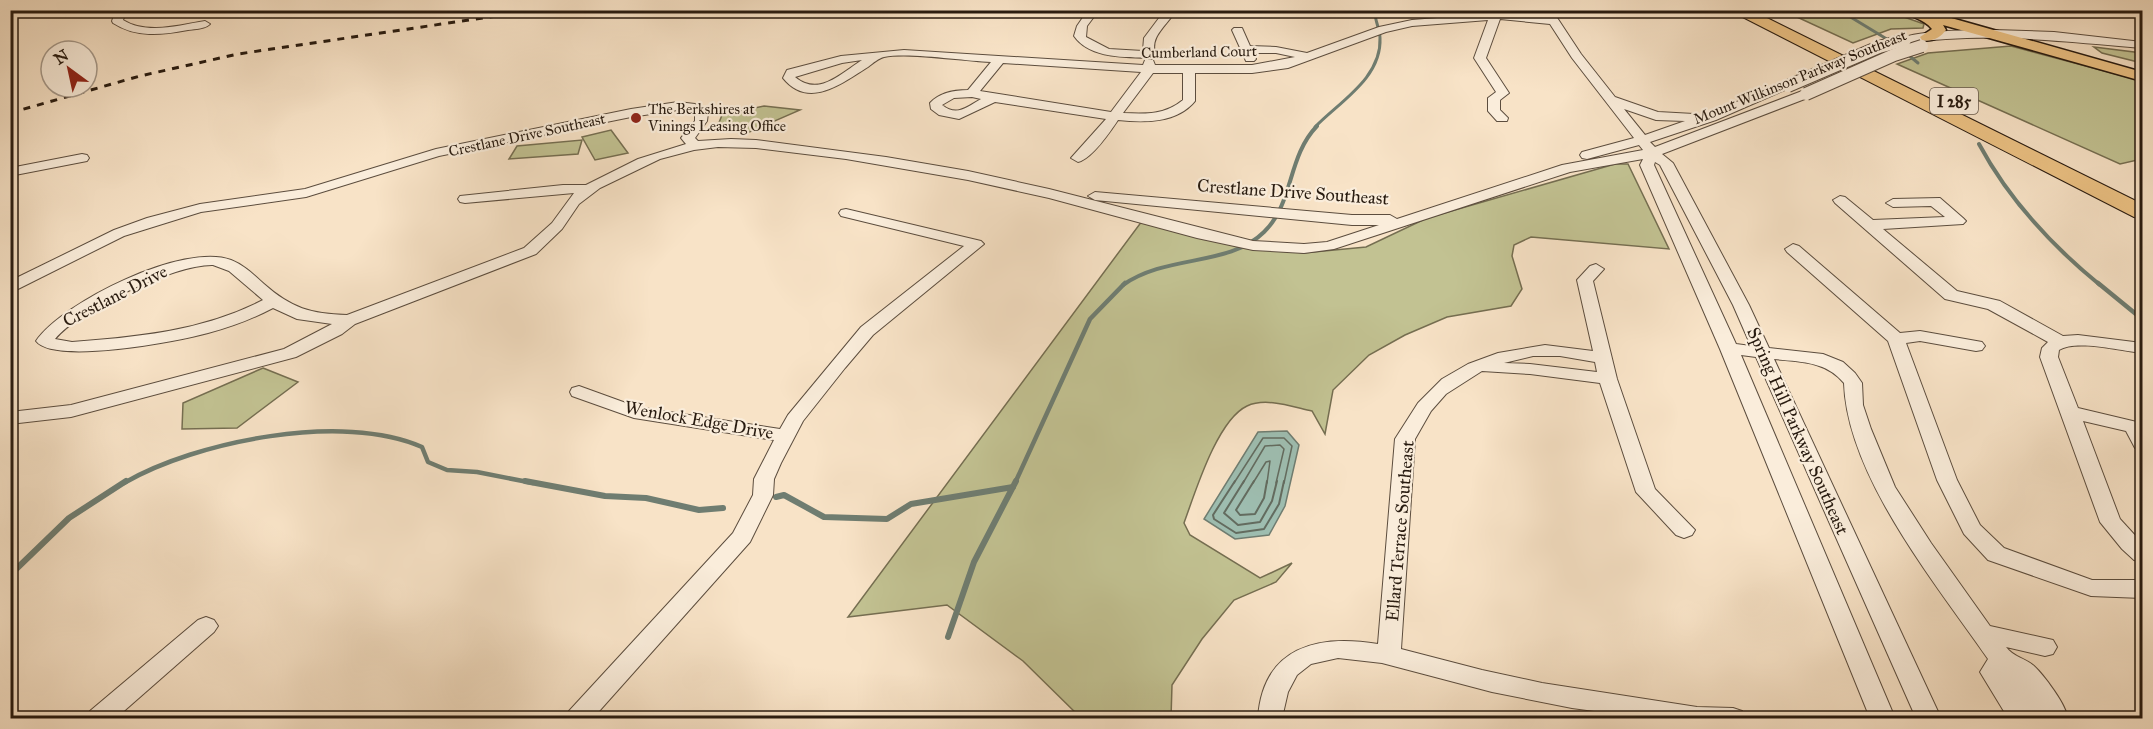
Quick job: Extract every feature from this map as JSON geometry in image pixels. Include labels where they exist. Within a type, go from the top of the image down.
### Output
[{"type":"highway","name":"I 285","points":[[1737,10],[2142,212]]},
{"type":"highway","name":"I 285","points":[[1765,10],[2142,192]]},
{"type":"main road","points":[[1918,12],[1984,33],[2035,40],[2142,68]]},
{"type":"main road","points":[[1918,12],[2009,36],[2142,77]]},
{"type":"main road","points":[[1918,12],[1938,27],[1938,32],[1924,41]]},
{"type":"street","points":[[122,10],[117,17],[119,23],[145,34],[205,24]]},
{"type":"street","points":[[1094,10],[1082,26],[1080,36],[1082,39],[1107,52],[1150,55]]},
{"type":"street","points":[[1078,158],[1099,138],[1149,70],[1150,55],[1146,49],[1147,40],[1163,24],[1171,10]]},
{"type":"street","name":"Cumberland Court","points":[[880,54],[826,88],[816,91],[804,90],[789,78],[791,73],[808,68],[880,54],[904,52],[1149,70],[1262,68],[1311,57],[1383,29],[1439,19],[1549,14]]},
{"type":"street","name":"Spring Hill Parkway Southeast","points":[[1549,14],[1576,56],[1652,153],[1666,163],[1741,305],[1928,718]]},
{"type":"street","points":[[1497,16],[1480,58],[1503,93],[1494,98],[1494,111],[1502,118]]},
{"type":"street","points":[[1238,30],[1252,61],[1262,68]]},
{"type":"street","name":"Mount Wilkinson Parkway Southeast","points":[[1567,168],[1652,153],[1743,120],[1924,41],[1984,33]]},
{"type":"street","name":"Mount Wilkinson Parkway Southeast","points":[[1567,168],[1573,160],[1711,117],[1875,49],[1905,40],[1960,41],[2009,36],[2142,45]]},
{"type":"street","points":[[2035,40],[2142,50]]},
{"type":"street","points":[[1246,49],[1284,51],[1311,57]]},
{"type":"street","points":[[973,92],[1000,59]]},
{"type":"street","points":[[994,99],[986,101],[973,111],[960,114],[948,114],[935,106],[943,98],[973,92],[994,99],[1044,103],[1116,115],[1153,117],[1179,111],[1189,101],[1189,70]]},
{"type":"street","points":[[1610,99],[1637,111],[1664,118],[1711,117]]},
{"type":"street","name":"Crestlane Drive Southeast","points":[[10,288],[119,233],[152,221],[200,208],[306,193],[338,185],[394,164],[436,153],[631,113],[678,106],[691,107],[702,113],[701,121],[688,138],[694,146],[731,142],[868,157],[1048,193],[1204,234],[1281,248],[1307,249],[1329,246],[1430,214]]},
{"type":"street","name":"Crestlane Drive","points":[[10,418],[71,411],[290,352],[336,330],[349,320],[530,251],[554,229],[573,202],[588,189],[635,165],[694,146]]},
{"type":"street","name":"Spring Hill Parkway Southeast","points":[[1652,153],[1647,165],[1729,349],[1882,718]]},
{"type":"street","points":[[10,172],[82,158]]},
{"type":"street","points":[[1430,214],[1567,168]]},
{"type":"street","name":"Crestlane Drive","points":[[465,199],[563,189],[588,189]]},
{"type":"street","name":"Crestlane Drive Southeast","points":[[1048,193],[1352,220],[1402,220],[1430,214]]},
{"type":"street","points":[[1840,200],[1951,295],[1994,305],[2060,342]]},
{"type":"street","points":[[578,718],[742,537],[763,495],[764,479],[771,463],[795,418],[867,331],[976,244],[846,213]]},
{"type":"street","points":[[1869,225],[1919,222]]},
{"type":"street","points":[[1794,249],[1896,339],[1947,480],[1971,529],[1996,554],[2091,588],[2140,590],[2142,588]]},
{"type":"street","name":"Crestlane Drive","points":[[275,300],[232,322],[185,334],[72,347],[45,341],[46,335],[56,326],[109,296],[169,268],[191,262],[213,260],[230,264],[254,286],[275,300],[285,309],[314,319],[349,320]]},
{"type":"street","points":[[1596,269],[1585,280],[1608,379],[1646,492],[1683,530]]},
{"type":"street","points":[[1896,339],[1920,336],[1976,346]]},
{"type":"street","points":[[2142,348],[2088,341],[2060,342],[2051,348],[2049,357],[2111,522],[2142,554]]},
{"type":"street","points":[[1729,349],[1826,361],[1849,377],[1853,383],[1854,405],[1861,429],[1885,487],[1923,548],[2042,718]]},
{"type":"street","name":"Ellard Terrace Southeast","points":[[1389,654],[1405,439],[1420,412],[1450,381],[1522,352],[1544,350],[1604,358]]},
{"type":"street","name":"Ellard Terrace Southeast","points":[[1478,369],[1530,369],[1608,379]]},
{"type":"street","name":"Wenlock Edge Drive","points":[[579,392],[634,412],[786,436]]},
{"type":"street","points":[[2069,412],[2134,427],[2142,444]]},
{"type":"street","points":[[99,718],[206,626]]},
{"type":"street","points":[[1983,633],[2045,647]]},
{"type":"street","points":[[1270,718],[1271,699],[1283,676],[1302,657],[1324,651],[1346,650],[1389,654],[1461,675],[1542,693],[1698,718],[1733,718]]},
{"type":"street","points":[[2001,659],[1992,672],[2020,716],[2024,718]]},
{"type":"street","points":[[2001,659],[2025,672],[2055,713],[2055,718]]},
{"type":"green space","points":[[1784,11],[1887,11],[1924,24],[1923,28],[1891,29],[1853,43]]},
{"type":"green space","points":[[2011,46],[2142,81],[2142,159],[2120,164],[1897,64],[1928,53]]},
{"type":"green space","points":[[2094,47],[2142,53],[2142,63],[2102,53]]},
{"type":"green space","points":[[764,106],[800,110],[747,133],[717,128],[722,115]]},
{"type":"green space","points":[[611,130],[628,153],[595,160],[582,137]]},
{"type":"green space","points":[[582,140],[578,154],[509,159],[517,146]]},
{"type":"green space","points":[[1615,164],[1628,164],[1669,249],[1531,237],[1514,245],[1512,256],[1522,289],[1511,306],[1447,317],[1405,335],[1369,355],[1333,390],[1325,434],[1312,411],[1262,402],[1247,406],[1226,426],[1208,458],[1184,523],[1190,535],[1260,578],[1292,563],[1276,582],[1234,600],[1202,639],[1172,685],[1171,718],[1081,718],[1023,661],[947,605],[848,617],[1142,221],[1303,253],[1366,247],[1427,218]]},
{"type":"green space","points":[[263,368],[298,382],[237,428],[182,429],[183,403]]},
{"type":"water","points":[[1287,431],[1299,445],[1285,506],[1269,535],[1235,539],[1204,519],[1258,432]]},
{"type":"waterway","points":[[1315,127],[1357,88],[1374,65],[1379,52],[1380,38],[1375,10]]},
{"type":"waterway","points":[[1839,10],[1890,41]]},
{"type":"waterway","points":[[1906,53],[1918,63]]},
{"type":"waterway","points":[[1123,285],[1140,275],[1159,269],[1233,251],[1250,243],[1264,232],[1281,208],[1300,152],[1307,138],[1317,126]]},
{"type":"waterway","points":[[1979,144],[2004,184],[2032,220],[2048,238],[2100,285]]},
{"type":"waterway","points":[[2098,283],[2142,319]]},
{"type":"waterway","points":[[1015,482],[1090,319],[1123,285]]},
{"type":"waterway","points":[[124,483],[154,468],[229,444],[270,436],[312,432],[352,432],[389,437],[422,447],[428,462],[447,470],[477,472],[533,483]]},
{"type":"waterway","points":[[10,575],[69,518],[126,481]]},
{"type":"waterway","points":[[525,481],[605,496],[646,498],[699,510],[723,508]]},
{"type":"waterway","points":[[1013,487],[1015,482]]},
{"type":"waterway","points":[[776,497],[784,495],[824,517],[887,519],[911,504],[1013,487]]},
{"type":"waterway","points":[[948,637],[974,562],[1013,487]]},
{"type":"railway","points":[[10,113],[140,76],[238,54],[537,10]]},
{"type":"place","name":"The Berkshires at Vinings Leasing Office","points":[[636,118]]}]
